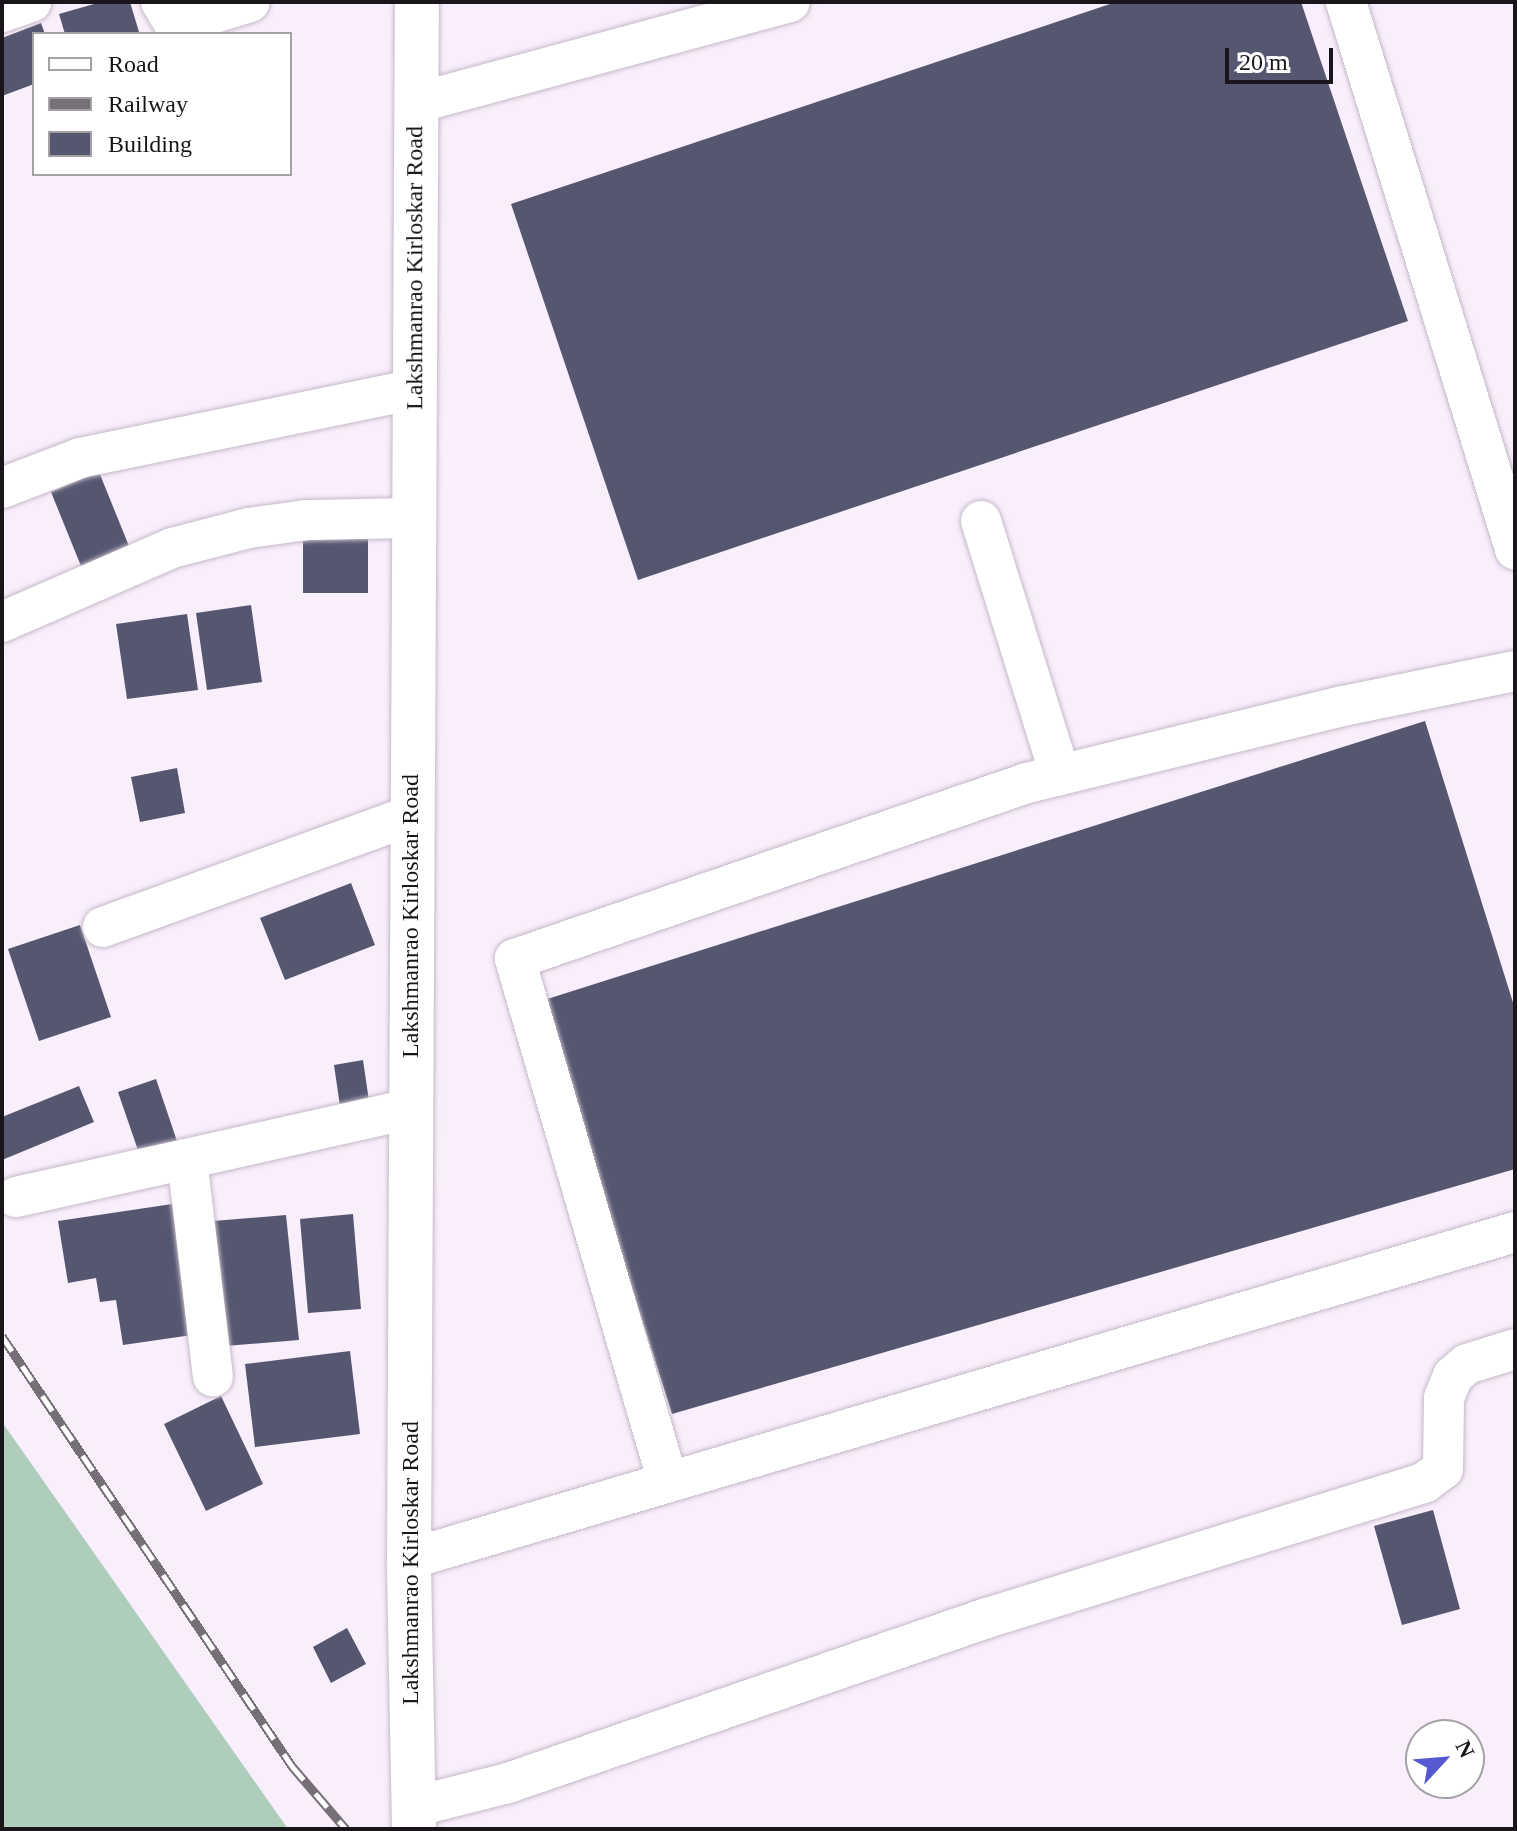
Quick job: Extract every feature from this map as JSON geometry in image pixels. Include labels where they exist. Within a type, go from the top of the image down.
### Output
[{"type":"main road","name":"Lakshmanrao Kirloskar Road","points":[[413,1818],[409,1559],[417,2]]},
{"type":"street","points":[[2,12],[31,2]]},
{"type":"street","points":[[161,2],[175,25],[250,2]]},
{"type":"street","points":[[416,103],[790,2]]},
{"type":"street","points":[[1346,2],[1515,549]]},
{"type":"street","points":[[2,488],[80,458],[415,389]]},
{"type":"street","points":[[2,622],[172,548],[249,528],[307,520],[414,518]]},
{"type":"street","points":[[981,521],[1060,775]]},
{"type":"street","points":[[668,1482],[515,959],[1027,783],[1343,706],[1515,671]]},
{"type":"street","points":[[103,927],[412,815]]},
{"type":"street","points":[[16,1197],[410,1109]]},
{"type":"street","points":[[187,1159],[213,1376]]},
{"type":"street","points":[[409,1559],[1515,1232]]},
{"type":"street","points":[[413,1818],[987,1618],[1425,1482],[1443,1469],[1444,1398],[1453,1376],[1467,1364],[1515,1349]]},
{"type":"green space","points":[[2,1422],[288,1829],[2,1829]]},
{"type":"building","points":[[101,2],[130,2],[139,32],[64,32],[59,14]]},
{"type":"building","points":[[1116,2],[1301,2],[1408,321],[638,580],[511,204]]},
{"type":"building","points":[[41,23],[44,32],[32,32],[32,85],[2,96],[2,38]]},
{"type":"building","points":[[99,472],[131,551],[83,571],[51,492]]},
{"type":"building","points":[[303,528],[368,528],[368,593],[303,593]]},
{"type":"building","points":[[251,605],[262,682],[207,690],[196,613]]},
{"type":"building","points":[[187,614],[198,690],[127,699],[116,624]]},
{"type":"building","points":[[1425,721],[1515,1009],[1515,1169],[672,1414],[541,1001]]},
{"type":"building","points":[[177,768],[185,813],[140,822],[131,777]]},
{"type":"building","points":[[351,883],[375,945],[285,980],[260,918]]},
{"type":"building","points":[[80,925],[111,1017],[39,1041],[8,949]]},
{"type":"building","points":[[363,1060],[369,1101],[340,1106],[334,1065]]},
{"type":"building","points":[[156,1079],[179,1147],[141,1159],[118,1092]]},
{"type":"building","points":[[79,1086],[94,1122],[2,1160],[2,1117]]},
{"type":"building","points":[[179,1203],[199,1334],[123,1345],[116,1300],[100,1302],[96,1278],[68,1283],[58,1221]]},
{"type":"building","points":[[353,1214],[361,1309],[308,1313],[300,1219]]},
{"type":"building","points":[[286,1215],[299,1340],[225,1346],[213,1221]]},
{"type":"building","points":[[350,1351],[360,1434],[255,1447],[245,1364]]},
{"type":"building","points":[[221,1396],[263,1484],[206,1511],[164,1424]]},
{"type":"building","points":[[1433,1510],[1460,1609],[1402,1625],[1374,1526]]},
{"type":"building","points":[[347,1628],[366,1664],[331,1683],[313,1647]]},
{"type":"railway","points":[[2,1336],[292,1766],[346,1829]]}]
